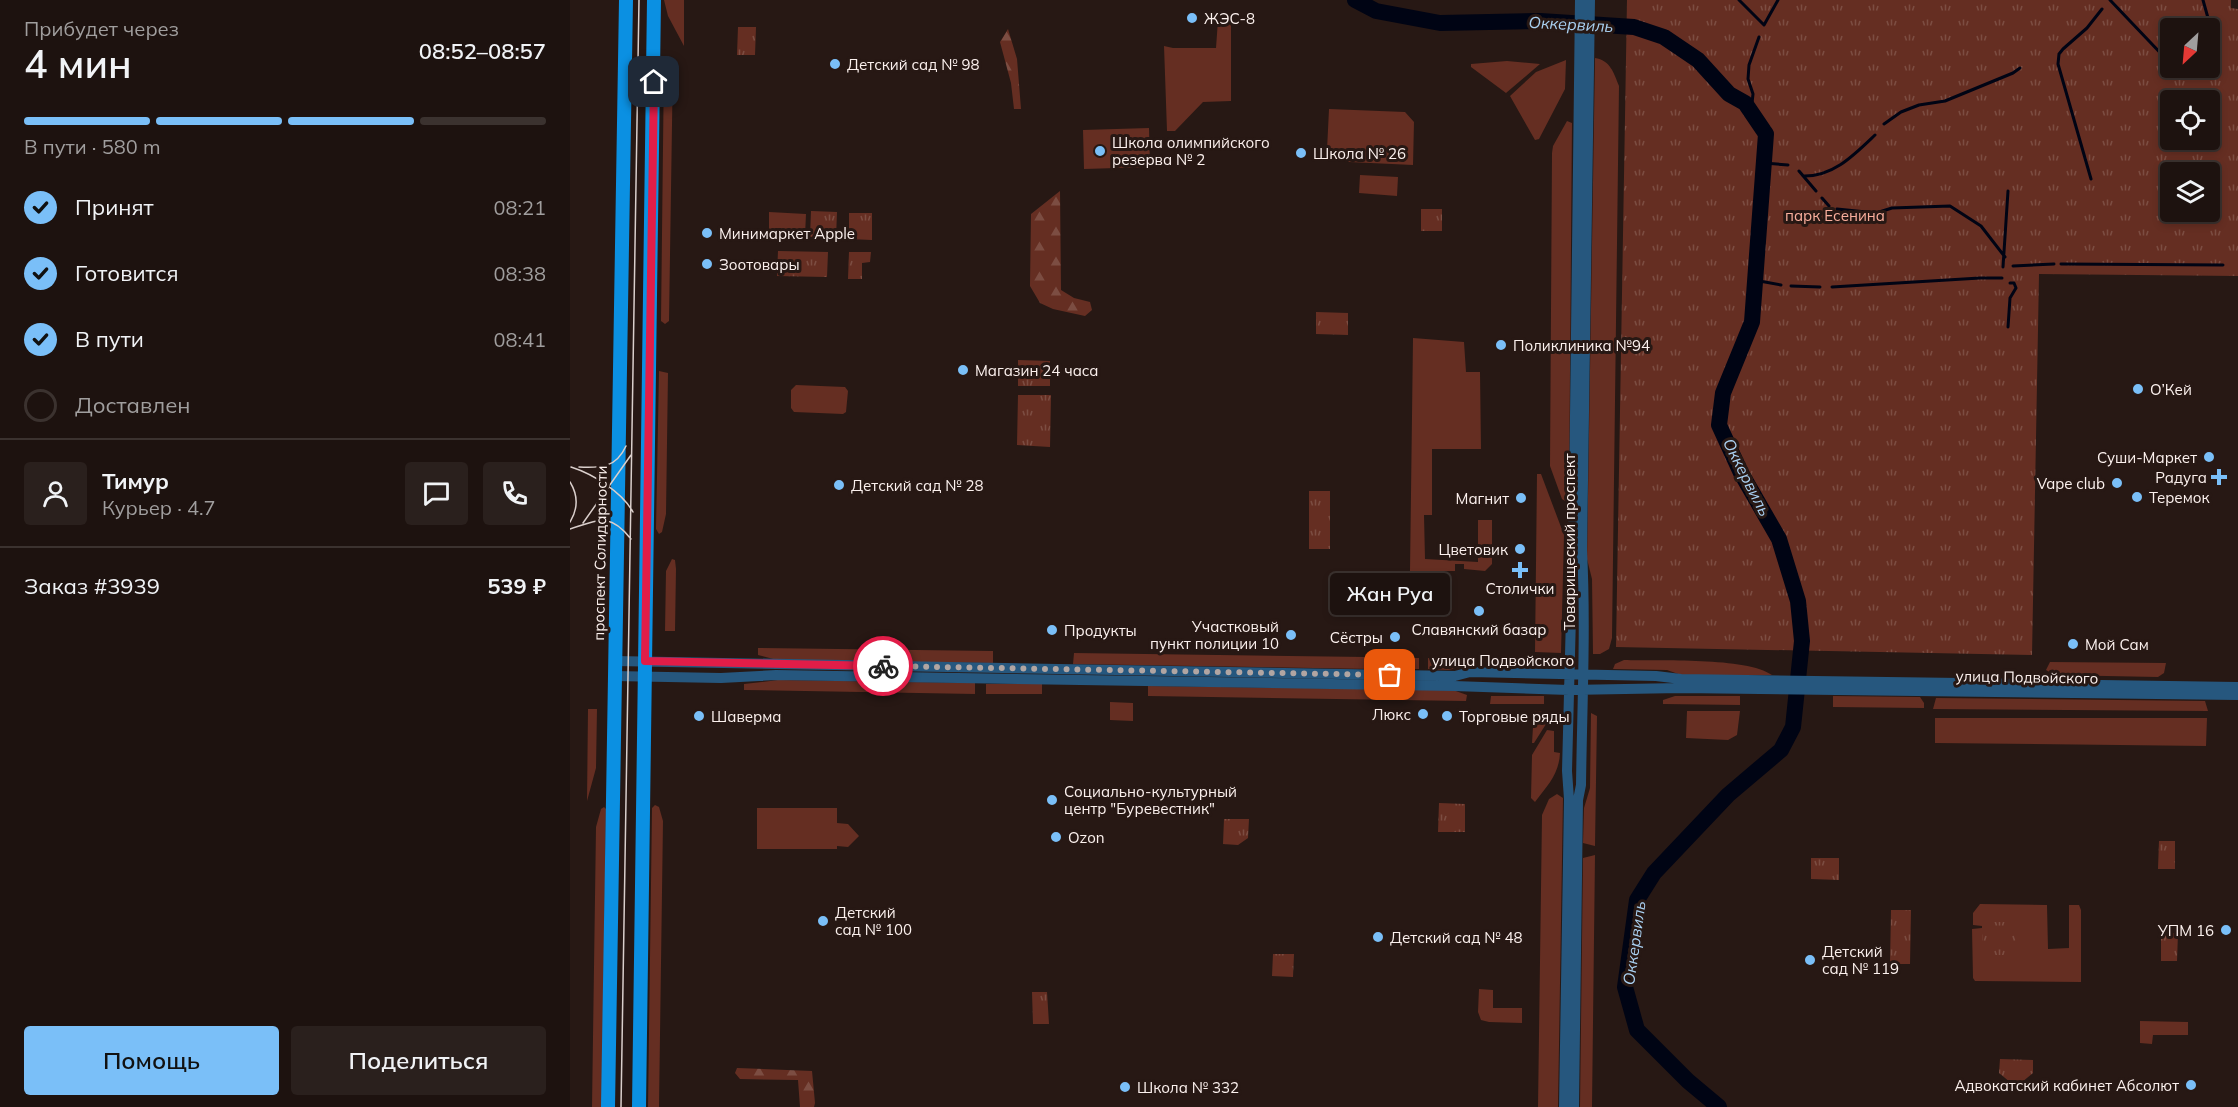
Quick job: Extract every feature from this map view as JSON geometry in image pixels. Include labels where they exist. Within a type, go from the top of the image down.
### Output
[{"type":"main road","name":"проспект Солидарности","points":[[608,1107],[626,0]]},
{"type":"main road","points":[[639,1107],[654,0]]},
{"type":"street","points":[[1584,49],[1585,3]]},
{"type":"street","name":"Товарищеский проспект","points":[[1564,1107],[1569,799],[1567,771],[1584,49]]},
{"type":"street","name":"Товарищеский проспект","points":[[1574,1107],[1578,800],[1581,785],[1585,585],[1581,550],[1584,49]]},
{"type":"street","name":"улица Подвойского","points":[[615,661],[1455,676],[1470,672],[1584,674],[1656,676],[1780,685]]},
{"type":"street","name":"улица Подвойского","points":[[614,676],[721,678],[800,675],[1569,690],[1780,685]]},
{"type":"street","points":[[1780,685],[1817,685]]},
{"type":"street","name":"улица Подвойского","points":[[1817,685],[2238,687]]},
{"type":"street","name":"улица Подвойского","points":[[1817,685],[2238,695]]},
{"type":"green space","points":[[664,0],[684,0],[684,46],[668,16]]},
{"type":"green space","name":"парк Есенина","points":[[1627,0],[2231,0],[2231,8],[2238,9],[2238,276],[2039,274],[2032,655],[1616,647]]},
{"type":"green space","points":[[1224,17],[1231,19],[1231,101],[1203,102],[1175,131],[1167,131],[1164,46],[1216,48],[1218,20]]},
{"type":"green space","points":[[738,27],[756,27],[755,55],[737,55]]},
{"type":"green space","points":[[1008,29],[1017,59],[1021,109],[1014,109],[1011,83],[1000,42]]},
{"type":"green space","points":[[668,56],[673,60],[669,321],[665,324],[661,321],[664,60]]},
{"type":"green space","points":[[1595,58],[1608,64],[1619,86],[1612,638],[1609,649],[1600,654],[1593,654],[1592,579],[1587,559]]},
{"type":"green space","points":[[1566,60],[1565,89],[1539,139],[1535,140],[1510,96],[1536,72]]},
{"type":"green space","points":[[1507,61],[1540,64],[1506,93],[1471,67],[1471,64]]},
{"type":"green space","points":[[1329,109],[1405,112],[1414,122],[1413,165],[1349,162],[1327,150]]},
{"type":"green space","points":[[1567,121],[1572,123],[1569,496],[1565,501],[1562,499],[1550,466],[1552,153],[1553,146]]},
{"type":"green space","points":[[1149,128],[1150,167],[1084,169],[1083,130]]},
{"type":"green space","points":[[1360,175],[1398,177],[1397,196],[1359,193]]},
{"type":"green space","points":[[1060,191],[1061,290],[1074,298],[1090,302],[1092,310],[1085,316],[1053,309],[1040,303],[1030,286],[1031,214]]},
{"type":"green space","points":[[1421,209],[1442,209],[1442,231],[1421,231]]},
{"type":"green space","points":[[811,211],[837,212],[836,238],[810,237]]},
{"type":"green space","points":[[769,212],[806,214],[805,236],[769,235]]},
{"type":"green space","points":[[849,213],[872,213],[872,240],[849,239]]},
{"type":"green space","points":[[778,251],[828,252],[827,277],[777,276]]},
{"type":"green space","points":[[849,252],[871,252],[870,262],[862,263],[862,279],[848,279]]},
{"type":"green space","points":[[1316,312],[1348,313],[1348,335],[1316,334]]},
{"type":"green space","points":[[1413,338],[1464,342],[1466,372],[1480,372],[1481,449],[1432,449],[1432,515],[1424,515],[1425,559],[1478,562],[1478,520],[1492,520],[1492,564],[1485,571],[1464,569],[1464,564],[1455,564],[1455,571],[1410,571]]},
{"type":"green space","points":[[1018,360],[1050,361],[1050,386],[1018,386]]},
{"type":"green space","points":[[659,371],[668,373],[666,514],[662,532],[659,534],[656,529]]},
{"type":"green space","points":[[796,385],[845,387],[848,391],[846,412],[843,414],[794,412],[791,408],[791,390]]},
{"type":"green space","points":[[1018,395],[1051,395],[1050,447],[1017,445]]},
{"type":"green space","points":[[1537,474],[1541,474],[1564,535],[1561,653],[1535,652]]},
{"type":"green space","points":[[1309,491],[1330,491],[1330,549],[1309,549]]},
{"type":"green space","points":[[672,559],[675,560],[676,569],[675,631],[665,631],[666,571]]},
{"type":"green space","points":[[758,648],[993,651],[993,663],[777,660],[758,655]]},
{"type":"green space","points":[[1074,653],[1367,657],[1372,669],[1073,664]]},
{"type":"green space","points":[[1381,658],[1419,658],[1419,669],[1381,669]]},
{"type":"green space","points":[[1428,658],[1462,659],[1467,662],[1467,666],[1448,670],[1428,669]]},
{"type":"green space","points":[[1624,660],[1679,660],[1743,665],[1772,675],[1681,675],[1667,670],[1613,669],[1615,664]]},
{"type":"green space","points":[[2050,662],[2166,663],[2164,673],[2158,677],[2054,675],[2046,670]]},
{"type":"green space","points":[[778,680],[975,683],[975,694],[744,690],[744,684]]},
{"type":"green space","points":[[986,684],[1042,684],[1042,694],[986,694]]},
{"type":"green space","points":[[1148,686],[1453,690],[1467,695],[1466,701],[1148,696]]},
{"type":"green space","points":[[1491,696],[1544,696],[1544,704],[1490,704]]},
{"type":"green space","points":[[1675,696],[1740,696],[1740,705],[1663,704],[1663,700]]},
{"type":"green space","points":[[1833,696],[1920,697],[1924,708],[1833,707]]},
{"type":"green space","points":[[1936,698],[2205,701],[2208,711],[1933,709]]},
{"type":"green space","points":[[1110,702],[1133,703],[1133,721],[1110,720]]},
{"type":"green space","points":[[588,709],[597,709],[596,768],[587,801]]},
{"type":"green space","points":[[1534,711],[1553,713],[1532,743]]},
{"type":"green space","points":[[1687,711],[1740,711],[1737,735],[1728,740],[1686,738]]},
{"type":"green space","points":[[1591,713],[1597,716],[1595,846],[1583,843],[1584,808],[1590,788]]},
{"type":"green space","points":[[1935,718],[2207,718],[2206,746],[1935,743]]},
{"type":"green space","points":[[1547,730],[1554,731],[1554,752],[1560,753],[1558,767],[1535,802],[1531,798],[1532,755]]},
{"type":"green space","points":[[1557,794],[1563,798],[1558,1107],[1538,1107],[1542,815],[1549,799]]},
{"type":"green space","points":[[1439,803],[1465,804],[1465,832],[1438,832]]},
{"type":"green space","points":[[655,805],[659,807],[663,821],[659,1107],[648,1107],[652,808]]},
{"type":"green space","points":[[604,807],[606,809],[602,1107],[592,1107],[596,827],[601,809]]},
{"type":"green space","points":[[757,808],[837,808],[837,823],[848,824],[859,836],[848,847],[837,846],[837,849],[757,849]]},
{"type":"green space","points":[[1224,819],[1249,819],[1248,838],[1238,845],[1223,844]]},
{"type":"green space","points":[[2159,841],[2175,841],[2175,869],[2158,869]]},
{"type":"green space","points":[[1595,855],[1592,1107],[1580,1107],[1583,858]]},
{"type":"green space","points":[[1811,858],[1839,858],[1839,880],[1811,879]]},
{"type":"green space","points":[[1980,904],[2047,905],[2048,949],[2069,948],[2069,905],[2079,905],[2081,910],[2081,982],[1975,981],[1973,978],[1972,929],[1982,928],[1983,955],[2016,955],[2015,922],[1973,925],[1973,913]]},
{"type":"green space","points":[[1891,910],[1911,910],[1910,964],[1890,964]]},
{"type":"green space","points":[[1982,922],[2016,922],[2016,955],[1982,955]]},
{"type":"green space","points":[[2161,933],[2178,933],[2177,961],[2161,961]]},
{"type":"green space","points":[[1273,954],[1294,954],[1293,977],[1272,976]]},
{"type":"green space","points":[[1479,989],[1493,990],[1493,1008],[1522,1008],[1522,1023],[1481,1020],[1478,1012]]},
{"type":"green space","points":[[1032,992],[1047,992],[1049,1024],[1033,1024]]},
{"type":"green space","points":[[2140,1021],[2188,1022],[2188,1035],[2153,1035],[2152,1044],[2140,1043]]},
{"type":"green space","points":[[2000,1059],[2033,1060],[2033,1073],[2016,1087],[1999,1073]]},
{"type":"green space","points":[[737,1068],[812,1071],[814,1107],[800,1107],[798,1080],[740,1079],[735,1073]]},
{"type":"waterway","name":"Оккервиль","points":[[1355,0],[1376,11],[1440,23],[1540,21],[1634,27],[1664,37],[1698,60],[1729,94],[1745,103],[1766,134],[1752,322],[1723,393],[1719,425],[1741,473],[1779,539],[1798,601],[1802,641],[1793,727],[1781,750],[1728,795],[1654,873],[1637,900],[1625,987],[1637,1030],[1688,1081],[1719,1107]]},
{"type":"waterway","points":[[1739,0],[1764,25],[1778,0]]},
{"type":"waterway","points":[[2110,0],[2160,53]]},
{"type":"waterway","points":[[2203,0],[2208,18]]},
{"type":"waterway","points":[[2091,179],[2058,64],[2059,54],[2087,28],[2102,9]]},
{"type":"waterway","points":[[1751,112],[1753,94],[1748,79],[1749,65],[1759,37]]},
{"type":"waterway","points":[[1884,124],[1901,112],[1919,105],[1945,101],[2020,68]]},
{"type":"waterway","points":[[1803,176],[1824,173],[1833,169],[1851,157],[1875,135]]},
{"type":"waterway","points":[[1764,163],[1788,165]]},
{"type":"waterway","points":[[1799,171],[1816,191]]},
{"type":"waterway","points":[[2003,267],[2008,191]]},
{"type":"waterway","points":[[1822,198],[1829,206]]},
{"type":"waterway","points":[[1837,209],[1876,213],[1892,208],[1950,206],[1981,226],[2005,257]]},
{"type":"waterway","points":[[2013,266],[2054,264]]},
{"type":"waterway","points":[[2061,264],[2223,265]]},
{"type":"waterway","points":[[1832,287],[2002,278]]},
{"type":"waterway","points":[[1754,280],[1781,285]]},
{"type":"waterway","points":[[2008,327],[2010,298],[2016,288],[2014,283],[2010,283]]},
{"type":"waterway","points":[[1791,286],[1820,287]]},
{"type":"tram line","points":[[621,1107],[639,0]]},
{"type":"tram line","points":[[579,467],[601,467],[613,463],[626,446]]},
{"type":"tram line","points":[[583,523],[631,455]]},
{"type":"tram line","points":[[571,467],[606,485],[622,498],[633,512]]},
{"type":"tram line","points":[[570,482],[576,502],[570,522]]},
{"type":"tram line","points":[[570,529],[596,521],[610,522],[617,525],[631,539]]},
{"type":"way so far","points":[[883,666],[1390,675]]},
{"type":"place","name":"ЖЭС-8","points":[[1192,18]]},
{"type":"place","name":"Детский сад № 98","points":[[835,64]]},
{"type":"place","name":"Школа олимпийского резерва № 2","points":[[1100,151]]},
{"type":"place","name":"Школа № 26","points":[[1301,153]]},
{"type":"place","name":"Минимаркет Apple","points":[[707,233]]},
{"type":"place","name":"Зоотовары","points":[[707,264]]},
{"type":"place","name":"Поликлиника №94","points":[[1501,345]]},
{"type":"place","name":"Магазин 24 часа","points":[[963,370]]},
{"type":"place","name":"О’Кей","points":[[2138,389]]},
{"type":"place","name":"Суши-Маркет","points":[[2209,457]]},
{"type":"place","name":"Радуга","points":[[2219,477]]},
{"type":"place","name":"Vape club","points":[[2117,483]]},
{"type":"place","name":"Детский сад № 28","points":[[839,485]]},
{"type":"place","name":"Теремок","points":[[2137,497]]},
{"type":"place","name":"Магнит","points":[[1521,498]]},
{"type":"place","name":"Цветовик","points":[[1520,549]]},
{"type":"place","name":"Столички","points":[[1520,570]]},
{"type":"place","name":"Славянский базар","points":[[1479,611]]},
{"type":"place","name":"Продукты","points":[[1052,630]]},
{"type":"place","name":"Участковый пункт полиции 10","points":[[1291,635]]},
{"type":"place","name":"Сёстры","points":[[1395,637]]},
{"type":"place","name":"Мой Сам","points":[[2073,644]]},
{"type":"place","name":"Жан Руа","points":[[1390,675]]},
{"type":"place","name":"Люкс","points":[[1423,714]]},
{"type":"place","name":"Шаверма","points":[[699,716]]},
{"type":"place","name":"Торговые ряды","points":[[1447,716]]},
{"type":"place","name":"Социально-культурный центр \"Буревестник\"","points":[[1052,800]]},
{"type":"place","name":"Ozon","points":[[1056,837]]},
{"type":"place","name":"Детский сад № 100","points":[[823,921]]},
{"type":"place","name":"УПМ 16","points":[[2226,930]]},
{"type":"place","name":"Детский сад № 48","points":[[1378,937]]},
{"type":"place","name":"Детский сад № 119","points":[[1810,960]]},
{"type":"place","name":"Адвокатский кабинет Абсолют","points":[[2191,1085]]},
{"type":"place","name":"Школа № 332","points":[[1125,1087]]},
{"type":"route","points":[[654,82],[645,661],[883,666]]}]
